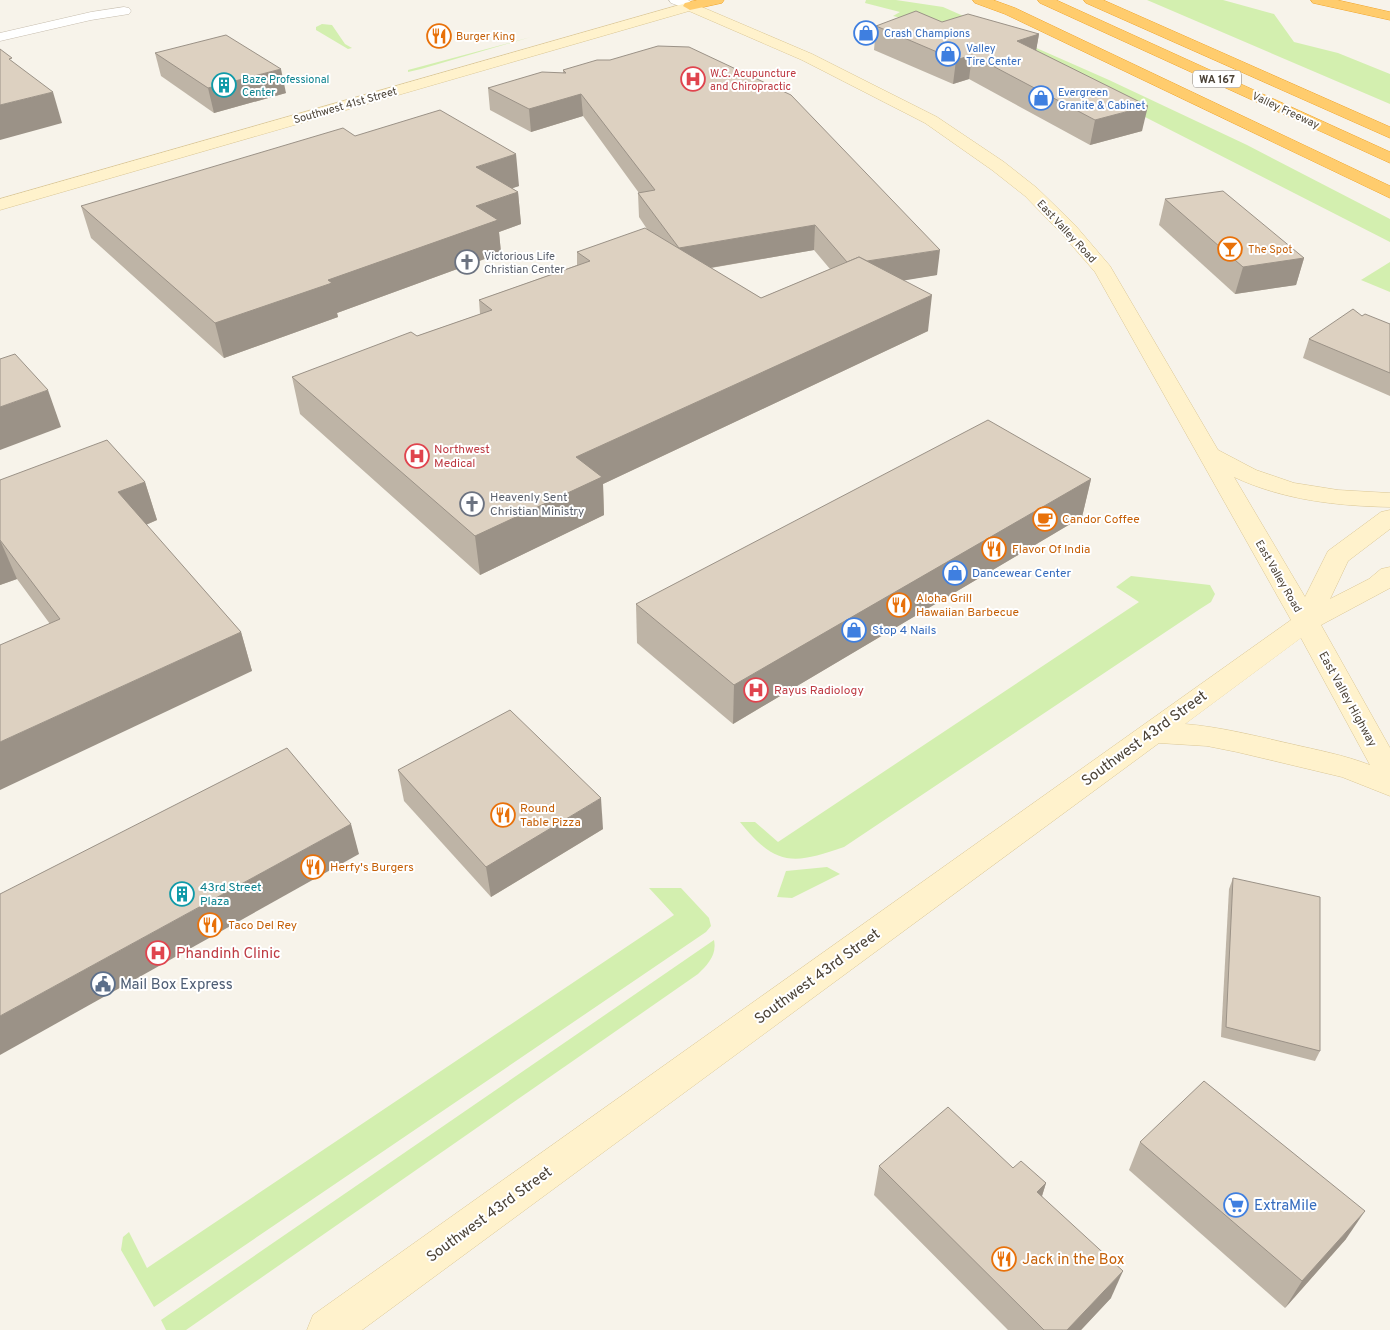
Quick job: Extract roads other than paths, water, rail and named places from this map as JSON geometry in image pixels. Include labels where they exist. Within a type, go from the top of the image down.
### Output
[{"type":"highway","points":[[689,2],[717,0]]},
{"type":"highway","points":[[980,0],[1165,84],[1390,193]]},
{"type":"highway","name":"Valley Freeway","points":[[1045,0],[1390,158]]},
{"type":"highway","points":[[1091,0],[1390,133]]},
{"type":"highway","name":"WA 167","points":[[1110,0],[1390,123]]},
{"type":"highway","points":[[1318,0],[1390,16]]},
{"type":"main road","name":"Southwest 41st Street","points":[[0,205],[689,2]]},
{"type":"main road","name":"East Valley Road","points":[[689,2],[807,56],[931,120],[998,166],[1031,192],[1068,229],[1103,270],[1306,622]]},
{"type":"main road","points":[[1209,454],[1254,477],[1296,492],[1366,500],[1390,500]]},
{"type":"main road","points":[[1306,622],[1337,557],[1390,518]]},
{"type":"main road","name":"Southwest 43rd Street","points":[[328,1330],[1306,622],[1378,585],[1390,575]]},
{"type":"main road","name":"East Valley Highway","points":[[1306,622],[1390,775]]},
{"type":"main road","points":[[1152,732],[1207,736],[1237,742],[1348,768],[1390,785]]},
{"type":"street","points":[[0,37],[91,16],[124,11]]},
{"type":"place","name":"Crash Champions","points":[[866,33]]},
{"type":"place","name":"Burger King","points":[[439,36]]},
{"type":"place","name":"Valley Tire Center","points":[[948,54]]},
{"type":"place","name":"W.C. Acupuncture and Chiropractic","points":[[693,79]]},
{"type":"place","name":"Baze Professional Center","points":[[224,85]]},
{"type":"place","name":"Evergreen Granite & Cabinet","points":[[1041,98]]},
{"type":"place","name":"The Spot","points":[[1230,249]]},
{"type":"place","name":"Victorious Life Christian Center","points":[[467,262]]},
{"type":"place","name":"Northwest Medical","points":[[417,456]]},
{"type":"place","name":"Heavenly Sent Christian Ministry","points":[[472,504]]},
{"type":"place","name":"Candor Coffee","points":[[1045,519]]},
{"type":"place","name":"Flavor Of India","points":[[994,549]]},
{"type":"place","name":"Dancewear Center","points":[[955,573]]},
{"type":"place","name":"Aloha Grill Hawaiian Barbecue","points":[[899,605]]},
{"type":"place","name":"Stop 4 Nails","points":[[854,630]]},
{"type":"place","name":"Rayus Radiology","points":[[756,690]]},
{"type":"place","name":"Round Table Pizza","points":[[503,815]]},
{"type":"place","name":"Herfy's Burgers","points":[[313,867]]},
{"type":"place","name":"43rd Street Plaza","points":[[182,894]]},
{"type":"place","name":"Taco Del Rey","points":[[210,925]]},
{"type":"place","name":"Phandinh Clinic","points":[[158,953]]},
{"type":"place","name":"Mail Box Express","points":[[103,984]]},
{"type":"place","name":"ExtraMile","points":[[1236,1205]]},
{"type":"place","name":"Jack in the Box","points":[[1004,1259]]}]
